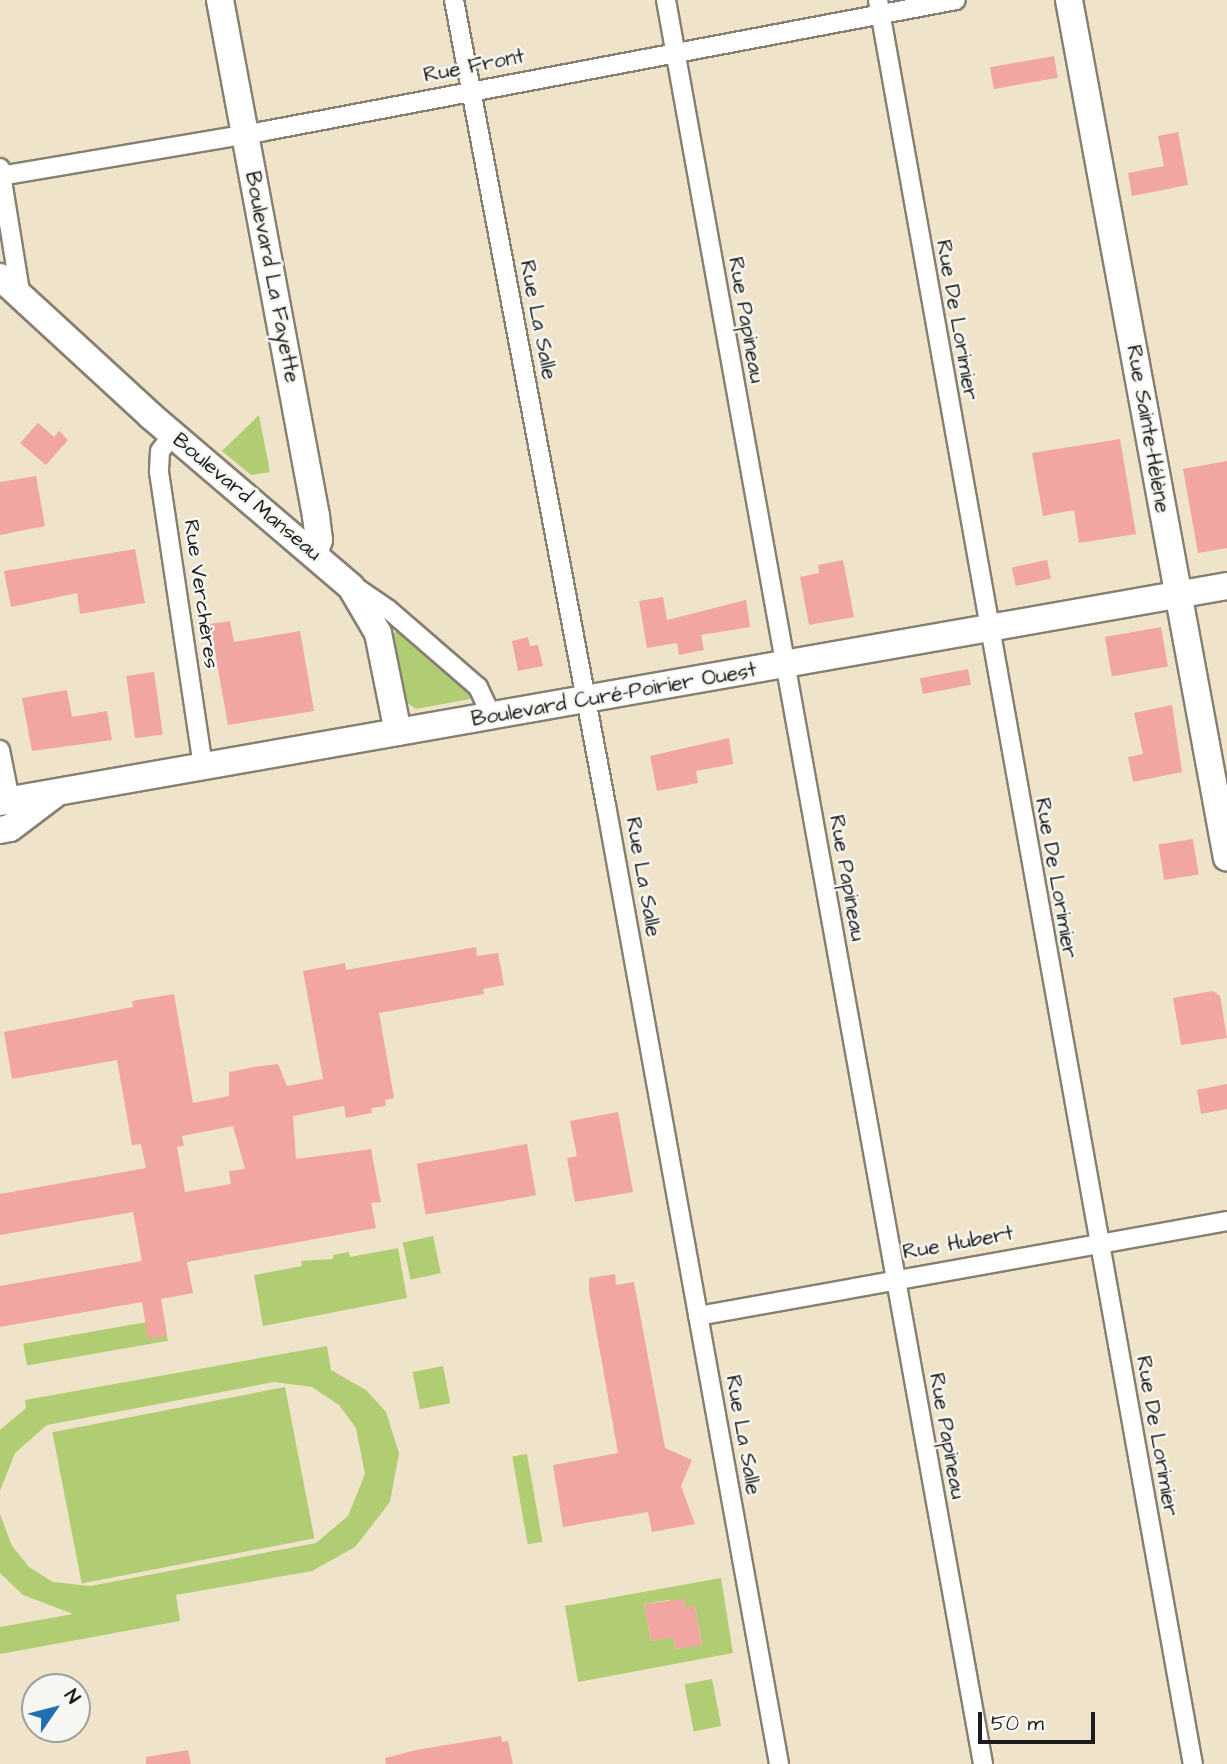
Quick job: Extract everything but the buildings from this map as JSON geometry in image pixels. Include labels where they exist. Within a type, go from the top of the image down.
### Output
[{"type":"street","name":"Boulevard La Fayette","points":[[203,0],[237,134],[316,516],[319,540],[306,546]]},
{"type":"street","name":"Boulevard La Fayette","points":[[220,0],[237,134]]},
{"type":"street","name":"Rue La Salle","points":[[454,0],[586,699],[779,1764]]},
{"type":"street","name":"Rue Papineau","points":[[666,0],[983,1764]]},
{"type":"street","name":"Rue Front","points":[[1,173],[237,134],[675,51],[879,7],[956,0]]},
{"type":"street","name":"Rue Sainte-Hélène","points":[[1069,0],[1227,858]]},
{"type":"street","name":"Rue De Lorimier","points":[[879,7],[987,629],[1193,1764]]},
{"type":"street","points":[[1,173],[21,298]]},
{"type":"street","name":"Boulevard Manseau","points":[[0,277],[173,434],[343,578],[389,610],[478,687],[491,716]]},
{"type":"street","name":"Rue Verchères","points":[[173,434],[160,451],[159,472],[203,766]]},
{"type":"street","points":[[343,578],[369,611],[378,633],[398,732]]},
{"type":"street","name":"Boulevard Curé-Poirier Ouest","points":[[5,801],[1227,586]]},
{"type":"street","points":[[0,750],[5,801]]},
{"type":"street","points":[[0,830],[10,828],[59,792]]},
{"type":"street","name":"Rue Hubert","points":[[698,1316],[1098,1241],[1227,1221]]},
{"type":"green space","points":[[259,415],[270,472],[251,475],[222,451]]},
{"type":"green space","points":[[399,631],[469,691],[470,699],[416,709],[403,700],[391,634]]},
{"type":"green space","points":[[433,1236],[441,1273],[411,1280],[403,1242]]},
{"type":"green space","points":[[398,1248],[407,1298],[263,1326],[254,1275],[302,1266],[301,1261],[333,1259],[333,1255],[349,1252],[350,1257]]},
{"type":"green space","points":[[164,1319],[168,1341],[27,1365],[23,1344]]},
{"type":"green space","points":[[327,1346],[331,1370],[366,1390],[386,1412],[399,1453],[390,1502],[355,1547],[312,1571],[176,1595],[180,1621],[0,1654],[0,1627],[73,1614],[23,1595],[0,1573],[0,1514],[12,1546],[29,1567],[53,1582],[90,1586],[316,1543],[348,1516],[365,1474],[356,1428],[339,1405],[312,1387],[274,1382],[47,1425],[15,1453],[0,1491],[0,1430],[26,1408],[25,1400]]},
{"type":"green space","points":[[443,1366],[450,1403],[420,1409],[413,1372]]},
{"type":"green space","points":[[285,1387],[314,1538],[82,1583],[52,1432]]},
{"type":"green space","points":[[527,1454],[542,1542],[528,1544],[512,1457]]},
{"type":"green space","points":[[721,1578],[733,1653],[578,1682],[565,1606]],"holes":[[[684,1599],[685,1608],[695,1606],[702,1644],[676,1649],[673,1637],[651,1641],[644,1604],[669,1600],[671,1604]]]},
{"type":"green space","points":[[712,1679],[721,1726],[694,1731],[685,1684]]}]
